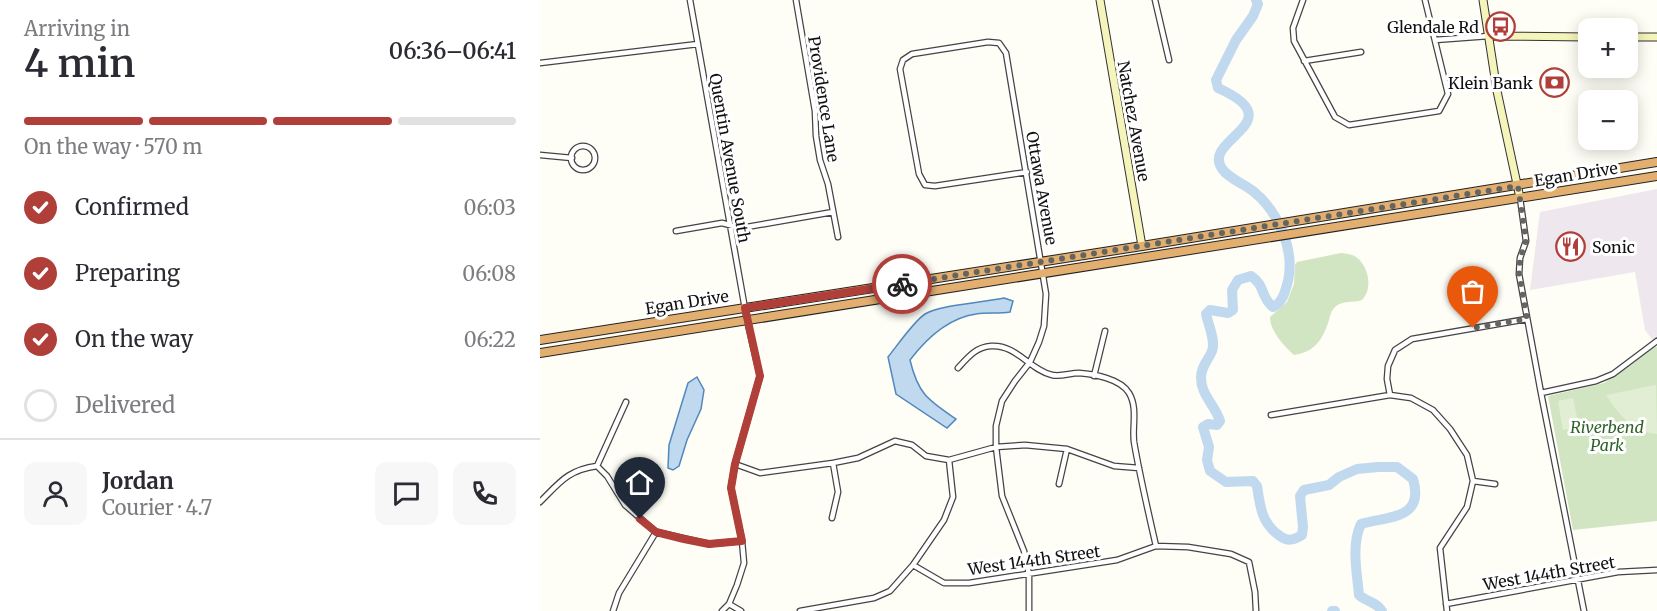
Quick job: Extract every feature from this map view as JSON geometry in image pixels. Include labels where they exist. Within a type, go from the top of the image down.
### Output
[{"type":"highway","name":"Egan Drive","points":[[540,340],[1042,262],[1657,162]]},
{"type":"highway","name":"Egan Drive","points":[[540,353],[1610,184],[1657,174]]},
{"type":"street","name":"Quentin Avenue South","points":[[690,0],[747,320],[760,376],[735,464],[731,488],[744,563],[738,585],[729,604]]},
{"type":"street","name":"Providence Lane","points":[[796,0],[815,111],[818,148],[828,184],[838,237]]},
{"type":"street","name":"Natchez Avenue","points":[[1100,0],[1142,246]]},
{"type":"street","points":[[1155,0],[1169,60]]},
{"type":"street","points":[[1303,0],[1294,21],[1292,34],[1335,117],[1348,125],[1439,111],[1448,94],[1425,0]]},
{"type":"street","points":[[1483,0],[1526,241],[1520,258],[1519,274],[1584,611]]},
{"type":"street","points":[[1435,40],[1489,36],[1578,37]]},
{"type":"street","points":[[1638,37],[1657,37]]},
{"type":"street","name":"Ottawa Avenue","points":[[1027,172],[935,186],[925,185],[919,174],[902,81],[900,69],[903,60],[912,54],[988,42],[999,43],[1006,53],[1027,172],[1044,274],[1046,294],[1044,326],[1030,362],[1002,401],[996,426],[1002,496],[1024,551],[1029,574],[1029,611]]},
{"type":"street","points":[[540,63],[698,44]]},
{"type":"street","points":[[1304,61],[1361,52]]},
{"type":"street","points":[[583,146],[593,151],[595,158],[590,168],[581,170],[574,165],[572,158],[573,151],[583,146]]},
{"type":"street","points":[[540,154],[572,158]]},
{"type":"street","points":[[676,231],[722,223],[741,228],[833,212]]},
{"type":"street","points":[[1390,395],[1387,379],[1388,366],[1395,350],[1412,339],[1527,319]]},
{"type":"street","points":[[1094,376],[1105,331]]},
{"type":"street","points":[[1541,393],[1596,381],[1613,374],[1657,341]]},
{"type":"street","points":[[958,368],[975,351],[990,346],[1006,348],[1030,362],[1038,370],[1054,375],[1081,373],[1094,376],[1116,382],[1128,391],[1134,406],[1134,439],[1156,546]]},
{"type":"street","points":[[1271,415],[1390,395],[1411,398],[1433,410],[1450,429],[1467,455],[1473,481],[1467,507],[1440,548],[1447,611]]},
{"type":"street","points":[[597,466],[626,402]]},
{"type":"street","points":[[735,464],[760,473],[833,463],[858,458],[895,441],[912,445],[926,456],[950,460],[996,447],[1025,445],[1067,449],[1114,466],[1139,468]]},
{"type":"street","points":[[1059,484],[1067,449]]},
{"type":"street","points":[[800,611],[874,598],[890,591],[913,565],[944,520],[953,497],[950,460]]},
{"type":"street","points":[[832,518],[838,492],[833,463]]},
{"type":"street","points":[[540,502],[566,476],[579,469],[597,466]]},
{"type":"street","points":[[597,466],[607,476],[625,505],[656,532],[709,544],[742,541]]},
{"type":"street","points":[[1473,481],[1495,484]]},
{"type":"street","points":[[613,611],[619,593],[656,532]]},
{"type":"street","name":"West 144th Street","points":[[913,565],[944,583],[969,583],[1117,560],[1156,546],[1188,547],[1231,554],[1249,562],[1256,611]]},
{"type":"street","name":"West 144th Street","points":[[1446,604],[1618,572],[1657,570]]},
{"type":"street","points":[[722,611],[729,604],[741,611]]},
{"type":"shaded area","points":[[1657,189],[1657,346],[1645,330],[1635,272],[1530,290],[1540,212]]},
{"type":"green space","points":[[1341,253],[1354,256],[1364,266],[1368,278],[1368,290],[1362,300],[1344,302],[1335,307],[1317,344],[1307,351],[1294,355],[1275,333],[1270,317],[1287,302],[1294,284],[1297,262]]},
{"type":"green space","name":"Riverbend Park","points":[[1654,346],[1657,347],[1657,521],[1573,530],[1548,396],[1604,383]]},
{"type":"green space","points":[[1656,385],[1657,434],[1633,426],[1606,395]]},
{"type":"green space","points":[[1573,398],[1579,427],[1563,430],[1558,401]]},
{"type":"water","points":[[1004,298],[1013,301],[1010,312],[976,314],[956,320],[931,337],[910,360],[921,389],[938,407],[956,419],[947,428],[896,394],[888,357],[921,317],[941,308]]},
{"type":"water","points":[[697,377],[704,390],[701,409],[687,440],[679,466],[673,470],[668,468],[669,445],[688,383]]},
{"type":"waterway","points":[[1256,0],[1258,4],[1253,16],[1236,40],[1216,80],[1218,88],[1240,100],[1248,111],[1247,121],[1223,149],[1219,159],[1226,173],[1253,191],[1270,209],[1287,244],[1290,269],[1283,296],[1273,307],[1266,299],[1259,284],[1251,276],[1238,280],[1232,290],[1233,310],[1228,313],[1210,310],[1206,314],[1213,347],[1202,370],[1201,378],[1206,395],[1220,421],[1217,425],[1208,424],[1203,427],[1209,447],[1207,460],[1210,471],[1226,482],[1253,481],[1257,486],[1261,508],[1269,526],[1288,540],[1302,535],[1300,496],[1304,490],[1329,485],[1339,477],[1357,469],[1397,467],[1413,479],[1414,502],[1409,509],[1402,514],[1361,524],[1358,532],[1356,559],[1359,595],[1382,611]]},
{"type":"way so far","points":[[902,284],[1518,186],[1526,241],[1520,258],[1519,274],[1527,319],[1473,328]]},
{"type":"place","name":"Glendale Rd","points":[[1500,27]]},
{"type":"place","name":"Klein Bank","points":[[1554,83]]},
{"type":"place","name":"Sonic","points":[[1571,247]]},
{"type":"route","points":[[640,519],[656,532],[684,539],[709,544],[742,541],[734,512],[731,488],[735,464],[760,376],[745,308],[902,284]]}]
